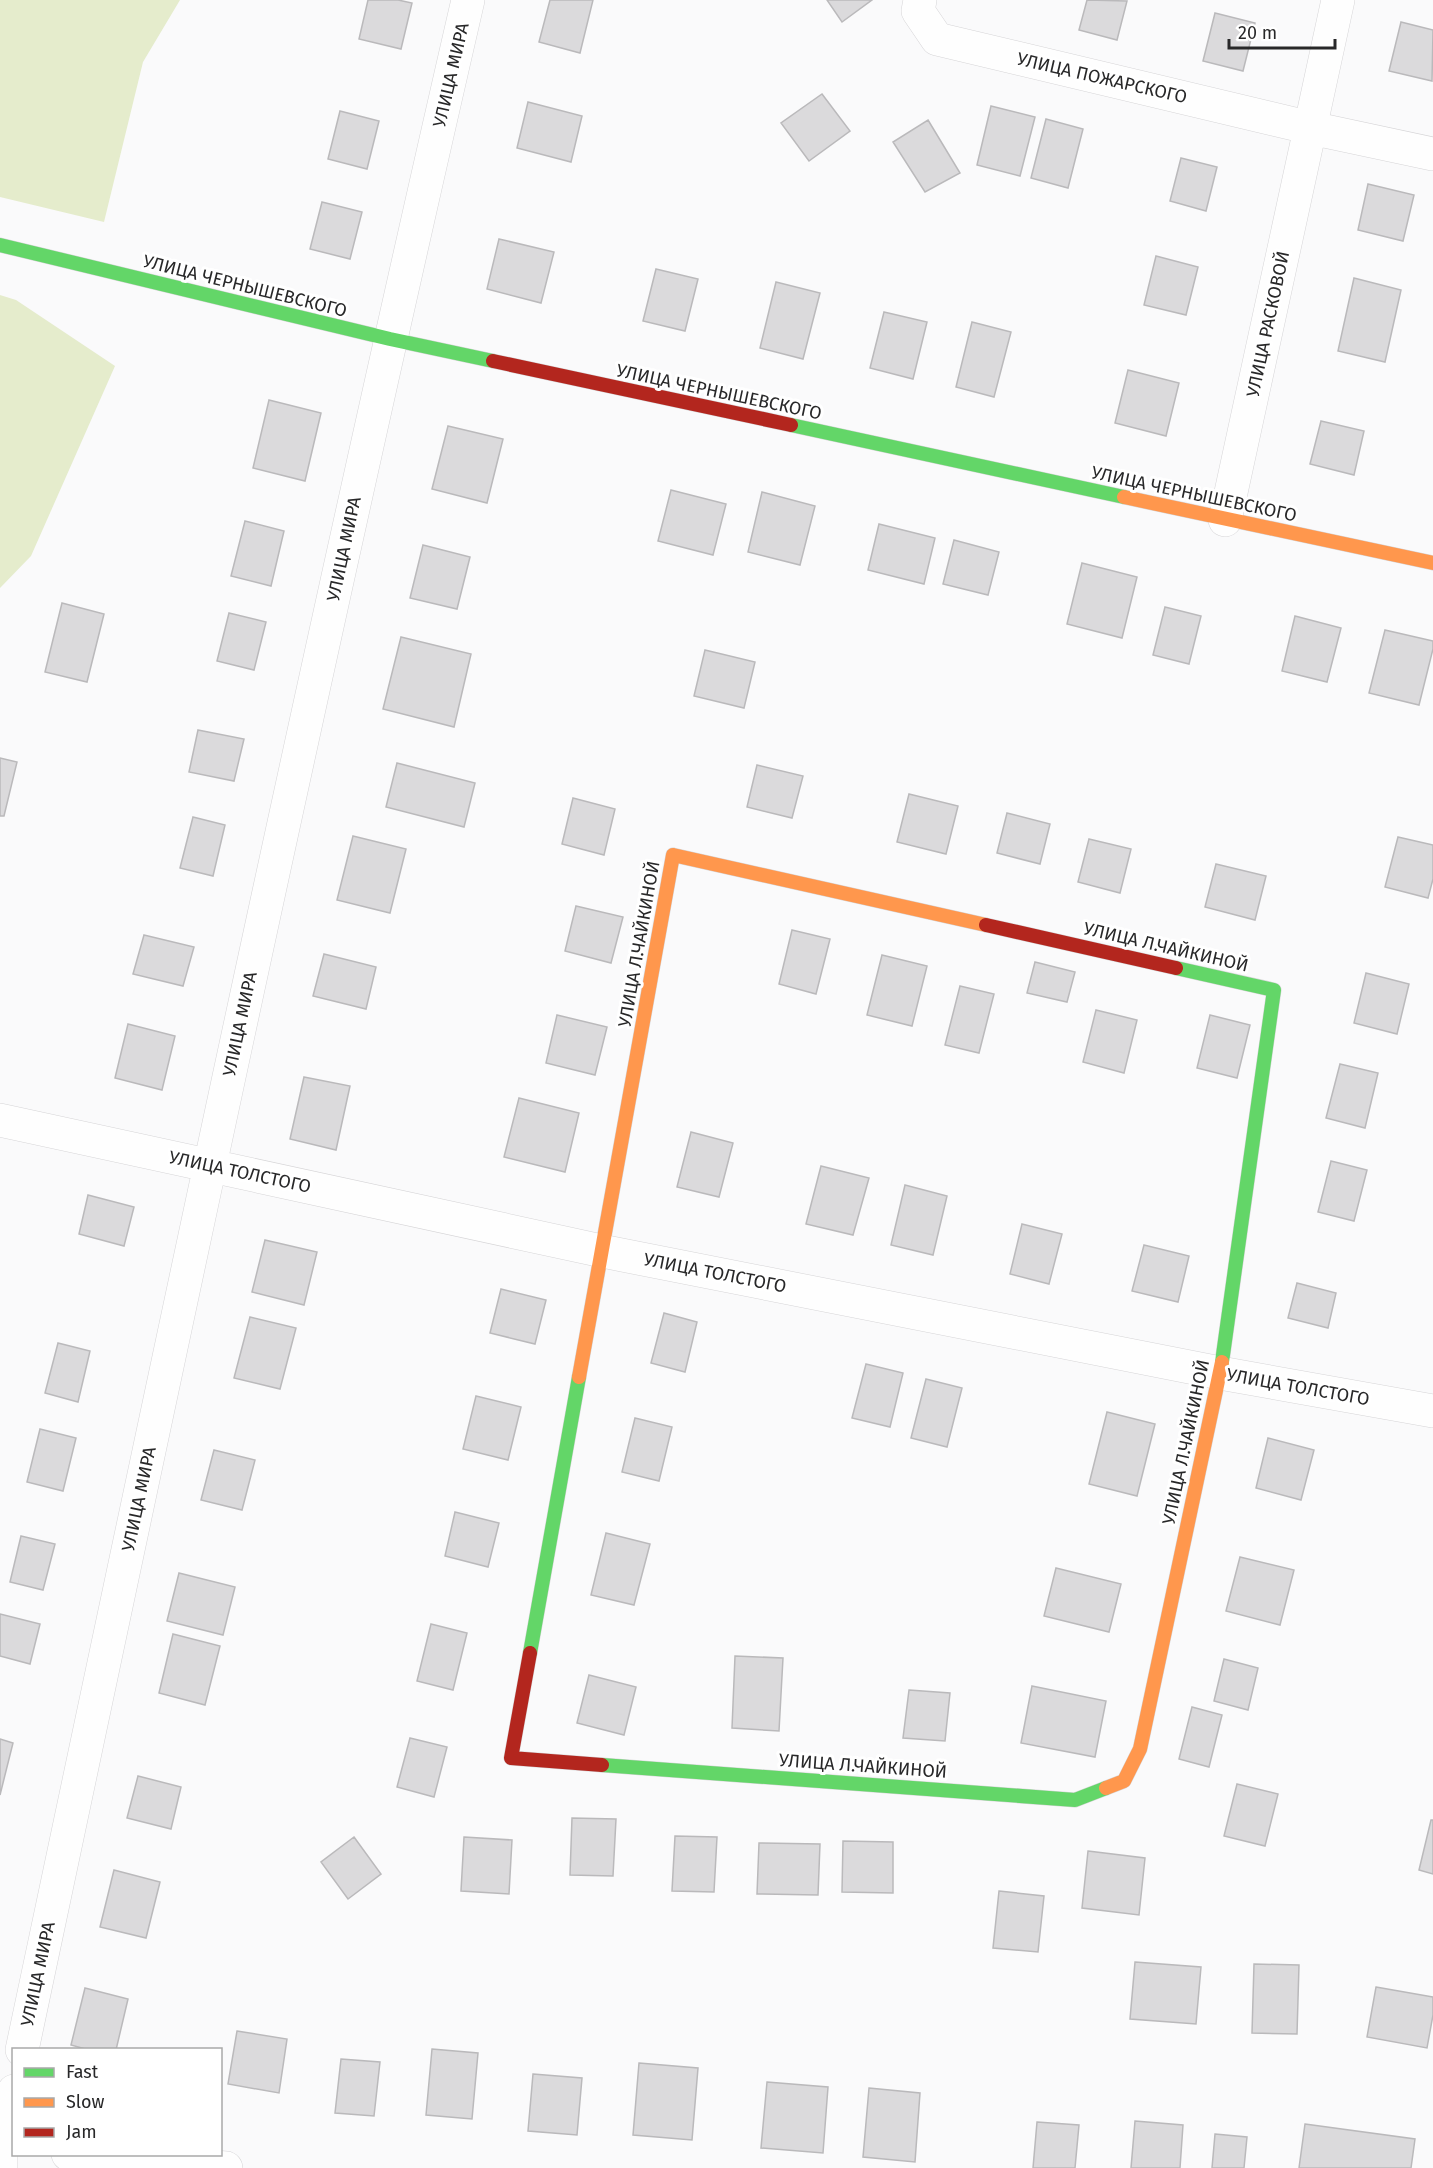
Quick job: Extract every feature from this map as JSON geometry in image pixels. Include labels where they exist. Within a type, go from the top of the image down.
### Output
[{"type":"street","name":"УЛИЦА МИРА","points":[[22,2048],[210,1165],[390,339],[468,0]]},
{"type":"street","name":"УЛИЦА ПОЖАРСКОГО","points":[[920,0],[918,11],[937,39],[1311,128]]},
{"type":"street","name":"УЛИЦА РАСКОВОЙ","points":[[1225,520],[1338,0]]},
{"type":"street","points":[[1311,128],[1433,154]]},
{"type":"street","name":"УЛИЦА ЧЕРНЫШЕВСКОГО","points":[[0,245],[390,339],[1433,563]]},
{"type":"street","name":"УЛИЦА Л.ЧАЙКИНОЙ","points":[[673,855],[1274,990],[1220,1373],[1140,1749],[1124,1780],[1075,1800],[510,1758],[602,1251],[673,855]]},
{"type":"street","name":"УЛИЦА ТОЛСТОГО","points":[[0,1120],[602,1251],[1220,1373],[1433,1411]]},
{"type":"street","points":[[3,2153],[12,2102]]},
{"type":"street","points":[[91,2156],[226,2168]]},
{"type":"green space","points":[[0,0],[180,0],[143,62],[104,222],[0,197]]},
{"type":"green space","points":[[0,295],[16,300],[115,366],[31,556],[0,588]]},
{"type":"building","points":[[368,0],[398,0],[412,3],[401,49],[359,39]]},
{"type":"building","points":[[550,0],[593,0],[580,53],[539,42]]},
{"type":"building","points":[[827,0],[872,0],[842,22]]},
{"type":"building","points":[[1087,0],[1127,1],[1117,40],[1079,30]]},
{"type":"building","points":[[1215,13],[1255,23],[1243,71],[1203,61]]},
{"type":"building","points":[[1401,22],[1433,30],[1432,81],[1389,71]]},
{"type":"building","points":[[822,94],[850,131],[809,161],[781,123]]},
{"type":"building","points":[[528,102],[582,116],[571,162],[517,148]]},
{"type":"building","points":[[991,106],[1035,117],[1020,176],[977,165]]},
{"type":"building","points":[[340,111],[379,121],[367,169],[328,159]]},
{"type":"building","points":[[1046,119],[1083,129],[1068,188],[1031,178]]},
{"type":"building","points":[[928,120],[960,173],[925,192],[893,142]]},
{"type":"building","points":[[1181,158],[1217,167],[1206,211],[1170,201]]},
{"type":"building","points":[[1368,184],[1414,195],[1403,241],[1358,230]]},
{"type":"building","points":[[322,202],[362,212],[350,259],[310,249]]},
{"type":"building","points":[[499,239],[554,252],[541,303],[487,289]]},
{"type":"building","points":[[1156,256],[1198,267],[1186,315],[1144,305]]},
{"type":"building","points":[[656,269],[698,279],[685,331],[643,321]]},
{"type":"building","points":[[1354,278],[1401,290],[1385,362],[1338,351]]},
{"type":"building","points":[[776,282],[820,293],[803,359],[760,348]]},
{"type":"building","points":[[884,312],[927,322],[913,379],[870,368]]},
{"type":"building","points":[[972,322],[1011,332],[994,397],[956,387]]},
{"type":"building","points":[[1128,370],[1179,383],[1166,436],[1115,423]]},
{"type":"building","points":[[269,400],[321,413],[305,481],[253,468]]},
{"type":"building","points":[[1321,421],[1364,431],[1354,475],[1310,464]]},
{"type":"building","points":[[448,426],[503,439],[487,503],[432,489]]},
{"type":"building","points":[[671,490],[726,504],[713,555],[658,541]]},
{"type":"building","points":[[762,492],[815,506],[800,565],[748,552]]},
{"type":"building","points":[[245,521],[284,531],[271,586],[231,576]]},
{"type":"building","points":[[879,524],[935,538],[924,584],[868,570]]},
{"type":"building","points":[[954,540],[999,552],[988,595],[943,584]]},
{"type":"building","points":[[423,545],[470,557],[457,609],[410,598]]},
{"type":"building","points":[[1082,563],[1137,577],[1122,638],[1067,624]]},
{"type":"building","points":[[62,603],[104,614],[87,682],[45,672]]},
{"type":"building","points":[[1165,607],[1201,616],[1189,664],[1153,655]]},
{"type":"building","points":[[229,613],[266,622],[254,670],[217,661]]},
{"type":"building","points":[[1295,616],[1341,628],[1327,682],[1282,671]]},
{"type":"building","points":[[1385,630],[1433,641],[1419,705],[1369,693]]},
{"type":"building","points":[[401,637],[471,654],[454,727],[383,709]]},
{"type":"building","points":[[705,650],[755,662],[744,708],[694,696]]},
{"type":"building","points":[[198,730],[244,739],[234,781],[189,772]]},
{"type":"building","points":[[0,758],[17,762],[4,816],[0,816]]},
{"type":"building","points":[[397,763],[475,783],[464,827],[386,807]]},
{"type":"building","points":[[757,765],[803,776],[792,818],[747,807]]},
{"type":"building","points":[[909,794],[958,806],[946,854],[897,842]]},
{"type":"building","points":[[573,798],[615,809],[604,855],[562,844]]},
{"type":"building","points":[[1007,813],[1050,824],[1040,864],[997,853]]},
{"type":"building","points":[[193,817],[225,825],[213,876],[180,868]]},
{"type":"building","points":[[353,836],[406,849],[390,913],[337,900]]},
{"type":"building","points":[[1398,837],[1433,845],[1433,879],[1428,898],[1385,887]]},
{"type":"building","points":[[1089,839],[1131,849],[1120,893],[1078,882]]},
{"type":"building","points":[[1216,864],[1266,876],[1255,920],[1205,907]]},
{"type":"building","points":[[576,906],[623,917],[611,963],[565,951]]},
{"type":"building","points":[[792,930],[830,939],[816,994],[779,984]]},
{"type":"building","points":[[144,935],[194,947],[183,986],[133,974]]},
{"type":"building","points":[[324,954],[376,967],[366,1009],[313,996]]},
{"type":"building","points":[[882,955],[927,966],[912,1026],[867,1015]]},
{"type":"building","points":[[1035,962],[1075,972],[1067,1002],[1027,993]]},
{"type":"building","points":[[1366,973],[1409,984],[1397,1034],[1354,1023]]},
{"type":"building","points":[[960,986],[994,994],[979,1053],[945,1045]]},
{"type":"building","points":[[1096,1010],[1137,1020],[1124,1073],[1083,1062]]},
{"type":"building","points":[[557,1015],[607,1027],[595,1075],[546,1063]]},
{"type":"building","points":[[1210,1015],[1250,1025],[1237,1078],[1197,1068]]},
{"type":"building","points":[[128,1024],[175,1036],[162,1090],[115,1078]]},
{"type":"building","points":[[1340,1064],[1378,1073],[1365,1128],[1326,1118]]},
{"type":"building","points":[[304,1077],[350,1086],[336,1150],[290,1139]]},
{"type":"building","points":[[519,1098],[579,1113],[565,1172],[504,1157]]},
{"type":"building","points":[[691,1132],[733,1143],[719,1197],[677,1187]]},
{"type":"building","points":[[1331,1161],[1367,1170],[1354,1221],[1318,1212]]},
{"type":"building","points":[[821,1166],[869,1178],[853,1235],[806,1224]]},
{"type":"building","points":[[905,1185],[947,1196],[933,1255],[891,1245]]},
{"type":"building","points":[[88,1195],[134,1207],[124,1246],[79,1234]]},
{"type":"building","points":[[1022,1224],[1062,1234],[1049,1284],[1010,1274]]},
{"type":"building","points":[[265,1240],[317,1252],[304,1305],[252,1292]]},
{"type":"building","points":[[1144,1245],[1189,1256],[1178,1302],[1132,1291]]},
{"type":"building","points":[[1297,1283],[1336,1293],[1328,1328],[1288,1318]]},
{"type":"building","points":[[501,1289],[546,1300],[535,1344],[490,1333]]},
{"type":"building","points":[[664,1313],[697,1322],[685,1372],[651,1363]]},
{"type":"building","points":[[250,1317],[296,1328],[280,1389],[234,1378]]},
{"type":"building","points":[[58,1343],[90,1351],[78,1402],[45,1393]]},
{"type":"building","points":[[866,1364],[903,1373],[890,1427],[852,1418]]},
{"type":"building","points":[[926,1379],[962,1388],[947,1447],[911,1438]]},
{"type":"building","points":[[476,1396],[521,1407],[508,1460],[463,1449]]},
{"type":"building","points":[[1107,1412],[1155,1424],[1137,1496],[1089,1484]]},
{"type":"building","points":[[635,1418],[672,1427],[659,1481],[622,1472]]},
{"type":"building","points":[[40,1429],[76,1438],[63,1491],[27,1482]]},
{"type":"building","points":[[1268,1438],[1314,1450],[1301,1500],[1256,1488]]},
{"type":"building","points":[[214,1450],[255,1460],[242,1510],[201,1500]]},
{"type":"building","points":[[455,1512],[499,1523],[488,1567],[445,1556]]},
{"type":"building","points":[[606,1533],[650,1544],[634,1605],[591,1595]]},
{"type":"building","points":[[21,1536],[55,1544],[43,1590],[10,1582]]},
{"type":"building","points":[[1240,1557],[1294,1570],[1280,1625],[1226,1611]]},
{"type":"building","points":[[1056,1568],[1121,1584],[1109,1632],[1044,1616]]},
{"type":"building","points":[[179,1573],[235,1587],[223,1635],[167,1621]]},
{"type":"building","points":[[0,1614],[40,1624],[30,1664],[0,1656]]},
{"type":"building","points":[[431,1624],[467,1633],[453,1690],[417,1681]]},
{"type":"building","points":[[173,1634],[220,1646],[205,1705],[159,1693]]},
{"type":"building","points":[[735,1656],[783,1658],[779,1731],[732,1728]]},
{"type":"building","points":[[1224,1659],[1258,1668],[1248,1710],[1214,1701]]},
{"type":"building","points":[[589,1675],[636,1687],[624,1735],[577,1723]]},
{"type":"building","points":[[1032,1686],[1106,1701],[1095,1757],[1021,1743]]},
{"type":"building","points":[[909,1690],[950,1693],[945,1741],[903,1738]]},
{"type":"building","points":[[1192,1707],[1222,1715],[1209,1767],[1179,1759]]},
{"type":"building","points":[[410,1738],[447,1747],[434,1797],[397,1787]]},
{"type":"building","points":[[0,1739],[13,1743],[0,1795]]},
{"type":"building","points":[[138,1776],[181,1787],[171,1829],[127,1818]]},
{"type":"building","points":[[1237,1784],[1278,1794],[1265,1846],[1224,1836]]},
{"type":"building","points":[[572,1818],[616,1819],[613,1876],[570,1875]]},
{"type":"building","points":[[1431,1820],[1433,1820],[1433,1874],[1419,1870]]},
{"type":"building","points":[[675,1836],[717,1837],[714,1892],[672,1891]]},
{"type":"building","points":[[354,1837],[381,1874],[348,1899],[321,1862]]},
{"type":"building","points":[[464,1837],[512,1840],[509,1894],[461,1891]]},
{"type":"building","points":[[843,1841],[893,1842],[893,1893],[842,1892]]},
{"type":"building","points":[[759,1843],[820,1844],[818,1895],[757,1894]]},
{"type":"building","points":[[1088,1851],[1145,1858],[1139,1915],[1082,1908]]},
{"type":"building","points":[[114,1870],[160,1882],[146,1938],[100,1927]]},
{"type":"building","points":[[999,1891],[1044,1896],[1038,1952],[993,1948]]},
{"type":"building","points":[[1135,1962],[1201,1967],[1196,2024],[1130,2019]]},
{"type":"building","points":[[1254,1964],[1299,1965],[1297,2034],[1252,2033]]},
{"type":"building","points":[[1376,1987],[1433,1997],[1433,2015],[1427,2048],[1367,2037]]},
{"type":"building","points":[[85,1988],[128,1999],[116,2048],[82,2048],[71,2045]]},
{"type":"building","points":[[237,2031],[287,2039],[279,2093],[228,2084]]},
{"type":"building","points":[[432,2049],[478,2053],[472,2119],[426,2115]]},
{"type":"building","points":[[341,2059],[380,2062],[374,2116],[335,2113]]},
{"type":"building","points":[[639,2063],[698,2068],[692,2140],[633,2135]]},
{"type":"building","points":[[533,2074],[582,2078],[577,2135],[528,2131]]},
{"type":"building","points":[[767,2082],[828,2087],[823,2153],[761,2148]]},
{"type":"building","points":[[869,2088],[920,2093],[915,2162],[863,2157]]},
{"type":"building","points":[[1135,2121],[1183,2125],[1180,2168],[1131,2168]]},
{"type":"building","points":[[1037,2122],[1079,2125],[1075,2168],[1033,2168]]},
{"type":"building","points":[[1305,2124],[1415,2139],[1411,2168],[1299,2168]]},
{"type":"building","points":[[1215,2134],[1247,2137],[1244,2168],[1212,2168]]},
{"type":"traffic: fast","points":[[0,245],[390,339],[493,361]]},
{"type":"traffic: fast","points":[[791,425],[1124,497]]},
{"type":"traffic: fast","points":[[1176,968],[1274,990],[1222,1362]]},
{"type":"traffic: fast","points":[[530,1653],[579,1377]]},
{"type":"traffic: fast","points":[[602,1765],[1075,1800],[1106,1788]]},
{"type":"traffic: slow","points":[[1124,497],[1433,563]]},
{"type":"traffic: slow","points":[[673,855],[986,925]]},
{"type":"traffic: slow","points":[[579,1377],[673,855]]},
{"type":"traffic: slow","points":[[1106,1788],[1124,1781],[1140,1749],[1222,1362]]},
{"type":"traffic: jam","points":[[493,361],[791,425]]},
{"type":"traffic: jam","points":[[986,925],[1176,968]]},
{"type":"traffic: jam","points":[[530,1653],[511,1758],[602,1765]]}]
